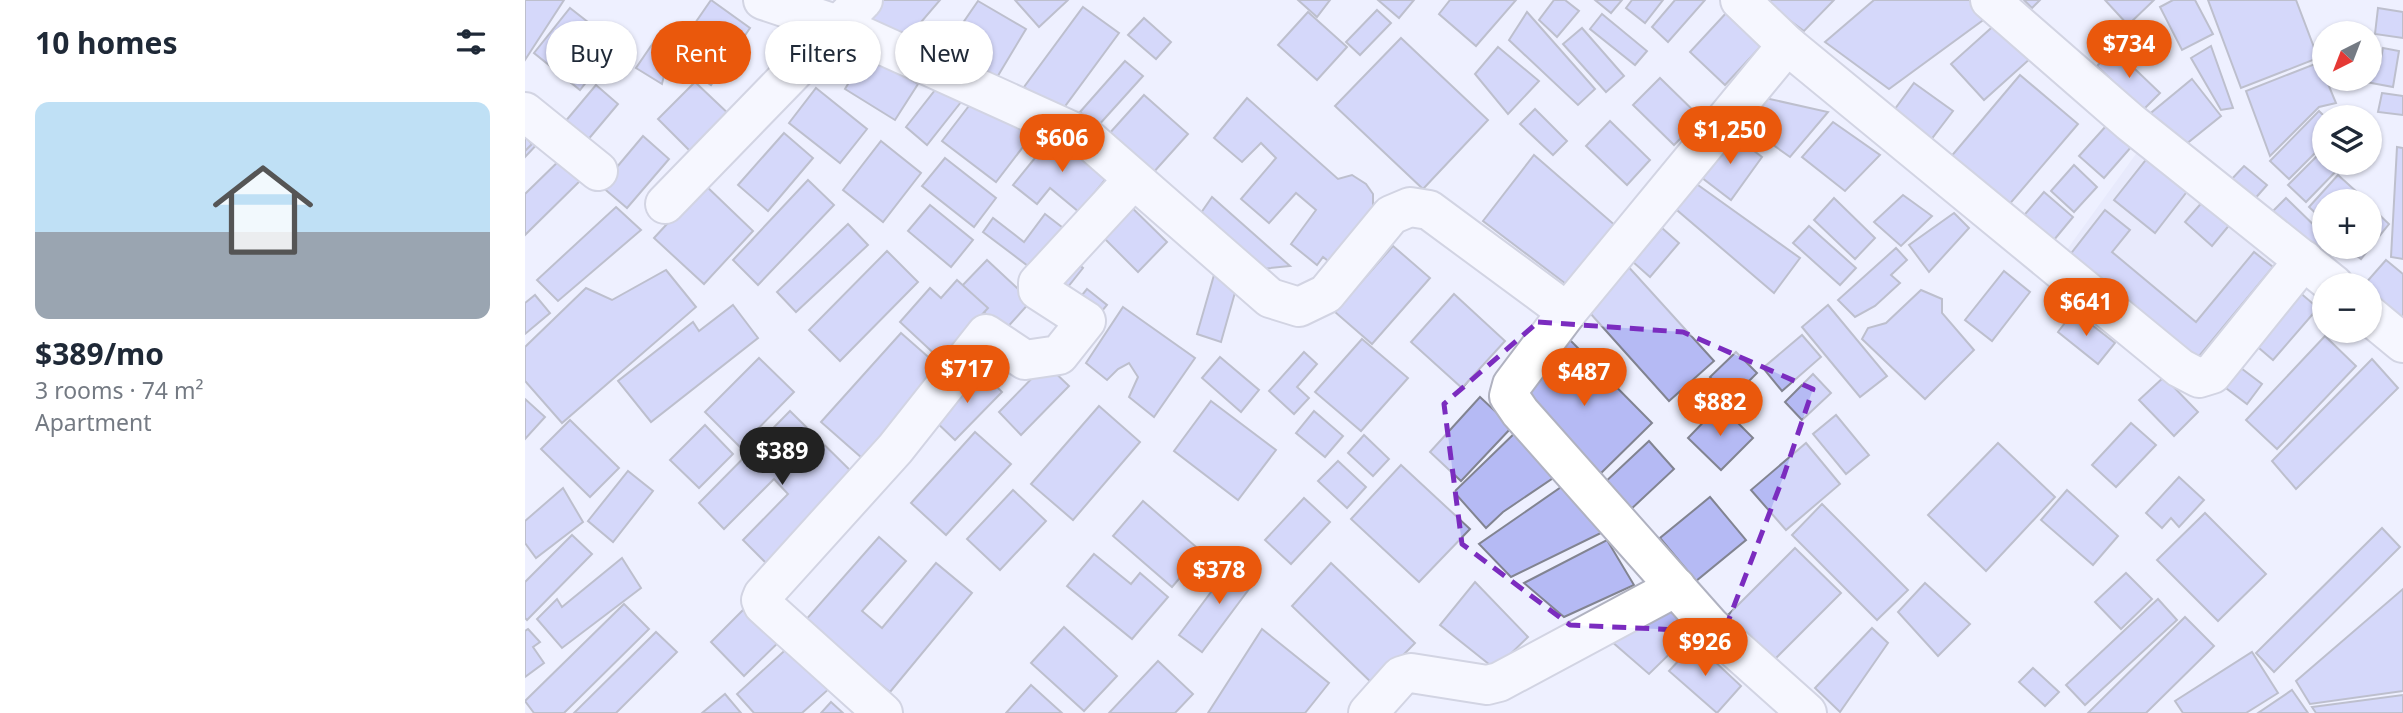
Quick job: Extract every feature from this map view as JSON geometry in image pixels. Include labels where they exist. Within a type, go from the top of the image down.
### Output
[{"type":"street","points":[[762,0],[850,12],[1087,138],[1270,298],[1299,307],[1326,295],[1391,215],[1410,207],[1429,210],[1567,312]]},
{"type":"street","points":[[1740,0],[1787,45],[2180,368],[2199,379],[2212,374],[2304,260]]},
{"type":"street","points":[[1990,0],[2130,122],[2320,273]]},
{"type":"street","points":[[665,204],[850,12]]},
{"type":"street","points":[[1787,45],[1567,312],[1512,385],[1509,396],[1520,412],[1711,627],[1807,713]]},
{"type":"street","points":[[525,111],[598,171]]},
{"type":"street","points":[[883,713],[761,600],[895,449],[986,334],[1025,360],[1059,355],[1086,321],[1038,290],[1038,283],[1133,180]]},
{"type":"street","points":[[2382,326],[2403,343]]},
{"type":"street","points":[[1368,713],[1401,676],[1411,673],[1487,685],[1499,682],[1676,587]]},
{"type":"highlighted area","points":[[1538,322],[1683,332],[1813,389],[1784,475],[1724,632],[1570,625],[1462,544],[1444,404]]},
{"type":"shaded area","points":[[2143,144],[2291,263],[2199,369],[2058,262]]},
{"type":"building","points":[[525,0],[564,0],[550,21],[546,21],[546,28],[525,60]]},
{"type":"building","points":[[711,0],[740,21],[697,21]]},
{"type":"building","points":[[876,0],[940,0],[922,21],[895,21],[895,37],[881,30],[881,21],[864,21],[858,18]]},
{"type":"building","points":[[1015,0],[1068,0],[1039,27]]},
{"type":"building","points":[[1298,0],[1330,0],[1317,17]]},
{"type":"building","points":[[1378,0],[1414,0],[1399,18]]},
{"type":"building","points":[[1450,0],[1516,0],[1476,46],[1439,14]]},
{"type":"building","points":[[1554,0],[1565,0],[1579,11],[1557,37],[1539,20]]},
{"type":"building","points":[[1595,0],[1622,0],[1611,13]]},
{"type":"building","points":[[1632,0],[1663,0],[1645,23],[1626,8]]},
{"type":"building","points":[[1675,0],[1705,0],[1668,42],[1652,27]]},
{"type":"building","points":[[1834,0],[1804,31],[1765,2]]},
{"type":"building","points":[[1874,0],[1973,0],[1986,18],[1889,89],[1825,42]]},
{"type":"building","points":[[2024,0],[2040,0],[2032,8]]},
{"type":"building","points":[[2105,0],[2154,0],[2128,25]]},
{"type":"building","points":[[2173,0],[2195,0],[2213,34],[2182,50],[2160,7]]},
{"type":"building","points":[[2208,0],[2296,0],[2312,42],[2312,60],[2241,88]]},
{"type":"building","points":[[978,1],[1026,29],[993,84],[993,21],[964,21]]},
{"type":"building","points":[[1083,7],[1119,33],[1060,113],[1024,87]]},
{"type":"building","points":[[570,8],[587,21],[560,21]]},
{"type":"building","points":[[2378,8],[2403,12],[2403,38],[2382,35],[2382,21],[2376,21]]},
{"type":"building","points":[[1377,10],[1391,23],[1360,55],[1346,42]]},
{"type":"building","points":[[1728,11],[1763,44],[1725,85],[1690,52]]},
{"type":"building","points":[[1308,12],[1347,47],[1317,80],[1278,45]]},
{"type":"building","points":[[1527,12],[1595,89],[1578,105],[1509,40]]},
{"type":"building","points":[[1602,14],[1647,51],[1635,65],[1590,29]]},
{"type":"building","points":[[1144,18],[1171,42],[1156,59],[1128,35]]},
{"type":"building","points":[[1999,21],[2032,57],[1984,100],[1951,64]]},
{"type":"building","points":[[1582,28],[1624,76],[1606,92],[1563,44]]},
{"type":"building","points":[[546,38],[546,63],[534,53]]},
{"type":"building","points":[[1401,38],[1488,120],[1423,189],[1335,106]]},
{"type":"building","points":[[651,46],[651,77],[637,67]]},
{"type":"building","points":[[2211,46],[2233,108],[2221,110],[2191,58]]},
{"type":"building","points":[[1498,47],[1539,81],[1508,114],[1475,74]]},
{"type":"building","points":[[2383,48],[2399,51],[2393,87],[2382,85]]},
{"type":"building","points":[[2114,49],[2160,93],[2143,110],[2097,66]]},
{"type":"building","points":[[1125,61],[1143,76],[1097,127],[1080,112]]},
{"type":"building","points":[[881,62],[895,70],[895,84],[918,84],[895,120],[845,89],[848,84],[881,84]]},
{"type":"building","points":[[2312,65],[2312,91],[2331,91],[2336,103],[2312,105],[2312,114],[2270,156],[2246,91]]},
{"type":"building","points":[[2020,75],[2078,124],[2001,214],[1944,165]]},
{"type":"building","points":[[1660,78],[1701,118],[1674,145],[1633,105]]},
{"type":"building","points":[[2192,79],[2221,116],[2175,153],[2146,117]]},
{"type":"building","points":[[1914,83],[1953,111],[1930,141],[1892,113]]},
{"type":"building","points":[[573,84],[585,84],[580,90]]},
{"type":"building","points":[[693,84],[697,84],[733,118],[695,156],[658,119]]},
{"type":"building","points":[[940,84],[948,84],[965,97],[927,145],[906,127]]},
{"type":"building","points":[[596,85],[618,104],[581,148],[559,129]]},
{"type":"building","points":[[816,88],[867,129],[840,163],[789,123]]},
{"type":"building","points":[[2382,93],[2403,96],[2403,115],[2382,112],[2382,105],[2379,105]]},
{"type":"building","points":[[1144,95],[1188,134],[1152,174],[1108,135]]},
{"type":"building","points":[[1756,96],[1828,112],[1790,157],[1737,119]]},
{"type":"building","points":[[975,98],[1036,130],[996,182],[942,141]]},
{"type":"building","points":[[1247,98],[1338,179],[1352,175],[1366,184],[1373,194],[1373,210],[1332,264],[1323,257],[1317,265],[1291,244],[1316,210],[1296,193],[1269,223],[1241,199],[1276,158],[1261,143],[1242,162],[1214,138]]},
{"type":"building","points":[[1535,109],[1567,141],[1553,155],[1520,124]]},
{"type":"building","points":[[2115,116],[2139,138],[2104,178],[2079,156]]},
{"type":"building","points":[[2312,118],[2312,156],[2289,179],[2270,161]]},
{"type":"building","points":[[1610,121],[1650,160],[1627,185],[1586,146]]},
{"type":"building","points":[[1833,122],[1880,155],[1845,191],[1802,157]]},
{"type":"building","points":[[525,125],[541,140],[525,157]]},
{"type":"building","points":[[1056,132],[1109,175],[1079,212],[1050,188],[1037,204],[1013,185]]},
{"type":"building","points":[[1729,132],[1762,157],[1731,200],[1697,174]]},
{"type":"building","points":[[784,133],[813,158],[768,211],[738,185]]},
{"type":"building","points":[[525,136],[532,144],[525,151]]},
{"type":"building","points":[[643,136],[669,159],[627,208],[601,186]]},
{"type":"building","points":[[881,141],[921,173],[883,222],[843,190]]},
{"type":"building","points":[[2397,147],[2403,148],[2403,259],[2391,257]]},
{"type":"building","points":[[567,153],[587,174],[525,235],[525,194]]},
{"type":"building","points":[[1534,155],[1617,227],[1566,284],[1483,221]]},
{"type":"building","points":[[2149,156],[2189,189],[2155,233],[2114,200]]},
{"type":"building","points":[[945,158],[996,198],[974,227],[922,186]]},
{"type":"building","points":[[2312,161],[2312,175],[2332,175],[2319,189],[2312,189],[2312,196],[2306,202],[2288,185]]},
{"type":"building","points":[[2074,165],[2097,187],[2074,212],[2051,191]]},
{"type":"building","points":[[2244,166],[2267,185],[2252,202],[2229,182]]},
{"type":"building","points":[[2338,175],[2354,189],[2325,189]]},
{"type":"building","points":[[808,180],[834,205],[758,285],[733,260]]},
{"type":"building","points":[[1691,180],[1800,258],[1774,293],[1671,205]]},
{"type":"building","points":[[704,184],[753,231],[704,284],[654,238]]},
{"type":"building","points":[[2044,192],[2073,217],[2044,252],[2014,227]]},
{"type":"building","points":[[1118,194],[1167,242],[1138,272],[1089,223]]},
{"type":"building","points":[[1903,195],[1932,216],[1901,246],[1874,222]]},
{"type":"building","points":[[1212,197],[1290,266],[1252,270],[1194,223]]},
{"type":"building","points":[[1834,198],[1875,238],[1855,259],[1814,220]]},
{"type":"building","points":[[2286,198],[2312,223],[2312,250],[2272,212]]},
{"type":"building","points":[[2204,200],[2231,223],[2212,246],[2185,222]]},
{"type":"building","points":[[930,205],[973,240],[951,267],[908,231]]},
{"type":"building","points":[[616,207],[641,230],[558,301],[537,280]]},
{"type":"building","points":[[2105,210],[2130,230],[2112,252],[2196,322],[2254,252],[2273,267],[2195,361],[2069,256]]},
{"type":"building","points":[[1954,213],[1969,228],[1929,272],[1909,245]]},
{"type":"building","points":[[1045,214],[1067,231],[1036,272],[983,232],[993,218],[1024,242]]},
{"type":"building","points":[[2382,217],[2389,224],[2382,233]]},
{"type":"building","points":[[848,224],[868,245],[796,312],[777,292]]},
{"type":"building","points":[[1809,226],[1856,268],[1840,285],[1793,243]]},
{"type":"building","points":[[1662,228],[1679,243],[1650,277],[1633,262]]},
{"type":"building","points":[[1393,246],[1430,278],[1372,344],[1335,312]]},
{"type":"building","points":[[1896,248],[1907,260],[1891,275],[1900,283],[1875,306],[1855,317],[1838,300]]},
{"type":"building","points":[[887,251],[918,282],[840,361],[809,330]]},
{"type":"building","points":[[1067,255],[1083,268],[1067,288],[1050,275]]},
{"type":"building","points":[[987,260],[1031,301],[1004,331],[959,289]]},
{"type":"building","points":[[2386,260],[2403,274],[2403,327],[2382,309],[2382,273],[2375,273]]},
{"type":"building","points":[[1625,263],[1714,361],[1669,401],[1581,303]]},
{"type":"building","points":[[666,270],[696,307],[562,423],[525,381],[525,347],[586,288],[612,300]]},
{"type":"building","points":[[2004,271],[2030,292],[1992,341],[1965,320]]},
{"type":"building","points":[[1214,275],[1238,282],[1221,342],[1197,334]]},
{"type":"building","points":[[957,280],[988,308],[941,360],[900,322],[930,288],[941,298]]},
{"type":"building","points":[[2291,285],[2312,303],[2312,315],[2273,360],[2246,337]]},
{"type":"building","points":[[1087,289],[1107,305],[1097,317],[1077,301]]},
{"type":"building","points":[[1921,290],[1942,299],[1942,313],[1974,350],[1925,399],[1862,339],[1868,328],[1886,323]]},
{"type":"building","points":[[1454,294],[1505,341],[1462,388],[1411,342]]},
{"type":"building","points":[[535,295],[550,313],[525,334],[525,303]]},
{"type":"building","points":[[733,305],[758,338],[651,422],[618,381],[693,322],[699,331]]},
{"type":"building","points":[[1828,305],[1887,376],[1860,397],[1802,327]]},
{"type":"building","points":[[1123,307],[1195,358],[1154,417],[1129,397],[1138,377],[1129,363],[1107,380],[1086,363]]},
{"type":"building","points":[[2074,311],[2115,343],[2098,364],[2058,332]]},
{"type":"building","points":[[901,333],[942,369],[862,458],[821,422]]},
{"type":"building","points":[[1802,335],[1821,357],[1782,391],[1763,368]]},
{"type":"building","points":[[1566,336],[1652,423],[1597,477],[1534,416],[1526,387]]},
{"type":"building","points":[[1362,339],[1408,378],[1361,431],[1315,392]]},
{"type":"building","points":[[2318,343],[2332,343],[2356,366],[2277,449],[2246,420]]},
{"type":"building","points":[[1304,352],[1317,364],[1297,387],[1309,398],[1294,414],[1269,391]]},
{"type":"building","points":[[1736,352],[1757,373],[1730,400],[1710,377]]},
{"type":"building","points":[[1220,357],[1259,390],[1241,412],[1202,378]]},
{"type":"building","points":[[759,358],[794,392],[740,447],[705,412]]},
{"type":"building","points":[[2229,359],[2262,384],[2247,404],[2214,379]]},
{"type":"building","points":[[2372,359],[2398,388],[2296,489],[2272,461]]},
{"type":"building","points":[[1046,364],[1069,386],[1021,435],[999,412]]},
{"type":"building","points":[[979,369],[1002,392],[955,440],[932,418]]},
{"type":"building","points":[[1813,374],[1831,393],[1802,420],[1785,402]]},
{"type":"building","points":[[2164,377],[2198,412],[2174,436],[2139,400]]},
{"type":"building","points":[[1480,397],[1512,427],[1461,481],[1430,452]]},
{"type":"building","points":[[525,399],[545,417],[525,439]]},
{"type":"building","points":[[1211,401],[1276,450],[1238,500],[1174,451]]},
{"type":"building","points":[[1720,405],[1753,438],[1721,470],[1688,438]]},
{"type":"building","points":[[1099,406],[1140,442],[1073,520],[1031,484]]},
{"type":"building","points":[[790,411],[858,478],[770,567],[743,540],[788,494],[774,479],[724,529],[699,503]]},
{"type":"building","points":[[1314,411],[1343,436],[1325,457],[1296,433]]},
{"type":"building","points":[[1836,415],[1869,455],[1846,474],[1813,434]]},
{"type":"building","points":[[570,420],[619,468],[590,497],[541,449]]},
{"type":"building","points":[[2131,423],[2156,445],[2116,487],[2092,465]]},
{"type":"building","points":[[705,425],[733,454],[699,488],[670,460]]},
{"type":"building","points":[[1521,427],[1562,472],[1503,512],[1486,528],[1454,492]]},
{"type":"building","points":[[975,432],[1011,464],[946,535],[911,503]]},
{"type":"building","points":[[1364,435],[1389,459],[1373,476],[1348,453]]},
{"type":"building","points":[[1649,441],[1674,469],[1628,512],[1602,485]]},
{"type":"building","points":[[1806,443],[1840,484],[1786,530],[1751,490]]},
{"type":"building","points":[[1998,443],[2055,497],[1986,571],[1928,515]]},
{"type":"building","points":[[1338,461],[1366,487],[1347,508],[1318,481]]},
{"type":"building","points":[[1401,465],[1470,529],[1419,582],[1351,519]]},
{"type":"building","points":[[628,471],[653,491],[613,542],[588,521]]},
{"type":"building","points":[[1577,476],[1607,530],[1511,577],[1479,544]]},
{"type":"building","points":[[2179,477],[2204,500],[2179,527],[2171,518],[2162,528],[2146,513]]},
{"type":"building","points":[[563,488],[583,522],[536,558],[525,543],[525,521]]},
{"type":"building","points":[[1013,490],[1046,521],[1000,570],[967,539]]},
{"type":"building","points":[[2067,490],[2118,536],[2093,565],[2041,520]]},
{"type":"building","points":[[1710,497],[1746,540],[1696,581],[1660,538]]},
{"type":"building","points":[[1304,498],[1330,522],[1291,564],[1265,540]]},
{"type":"building","points":[[1143,501],[1202,552],[1172,587],[1113,536]]},
{"type":"building","points":[[1822,504],[1908,590],[1877,620],[1792,535]]},
{"type":"building","points":[[2205,513],[2266,574],[2218,621],[2157,560]]},
{"type":"building","points":[[2382,528],[2400,547],[2274,672],[2256,653]]},
{"type":"building","points":[[572,535],[592,554],[527,620],[525,582]]},
{"type":"building","points":[[879,537],[906,561],[862,611],[882,628],[936,563],[972,593],[890,692],[803,623]]},
{"type":"building","points":[[1607,540],[1634,585],[1564,617],[1524,583]]},
{"type":"building","points":[[1795,548],[1841,593],[1772,662],[1726,617]]},
{"type":"building","points":[[1094,554],[1131,584],[1140,573],[1168,597],[1132,639],[1067,586]]},
{"type":"building","points":[[622,558],[641,588],[562,648],[537,619],[557,599],[562,607]]},
{"type":"building","points":[[1235,560],[1258,577],[1202,652],[1179,635]]},
{"type":"building","points":[[1331,563],[1415,643],[1374,685],[1292,606]]},
{"type":"building","points":[[2126,573],[2152,599],[2121,629],[2095,602]]},
{"type":"building","points":[[1475,582],[1528,637],[1495,669],[1440,625]]},
{"type":"building","points":[[1925,583],[1970,624],[1938,656],[1898,612]]},
{"type":"building","points":[[2403,589],[2403,691],[2310,704],[2296,681]]},
{"type":"building","points":[[1657,596],[1692,632],[1649,674],[1603,634]]},
{"type":"building","points":[[2158,599],[2177,620],[2085,705],[2066,685]]},
{"type":"building","points":[[753,600],[787,634],[744,676],[711,642]]},
{"type":"building","points":[[624,604],[649,629],[564,713],[534,713],[525,701]]},
{"type":"building","points":[[2185,617],[2214,646],[2146,713],[2088,713]]},
{"type":"building","points":[[1064,627],[1117,676],[1084,711],[1031,663]]},
{"type":"building","points":[[1872,628],[1888,643],[1840,712],[1815,688]]},
{"type":"building","points":[[528,629],[540,642],[533,647],[544,663],[525,677],[525,631]]},
{"type":"building","points":[[1262,629],[1329,683],[1305,713],[1208,713]]},
{"type":"building","points":[[656,632],[677,652],[616,713],[574,713]]},
{"type":"building","points":[[1695,643],[1741,686],[1717,713],[1669,671]]},
{"type":"building","points":[[792,644],[831,687],[802,713],[754,713],[737,694]]},
{"type":"building","points":[[2252,652],[2278,693],[2246,713],[2183,713],[2175,701]]},
{"type":"building","points":[[1158,661],[1193,694],[1175,713],[1109,713]]},
{"type":"building","points":[[2033,668],[2059,692],[2045,706],[2019,682]]},
{"type":"building","points":[[1031,685],[1062,713],[1006,713]]},
{"type":"building","points":[[2292,690],[2308,713],[2258,713]]},
{"type":"building","points":[[725,694],[741,713],[702,713]]},
{"type":"building","points":[[2403,695],[2403,713],[2316,713],[2312,707]]},
{"type":"building","points":[[831,702],[843,713],[821,713]]}]
